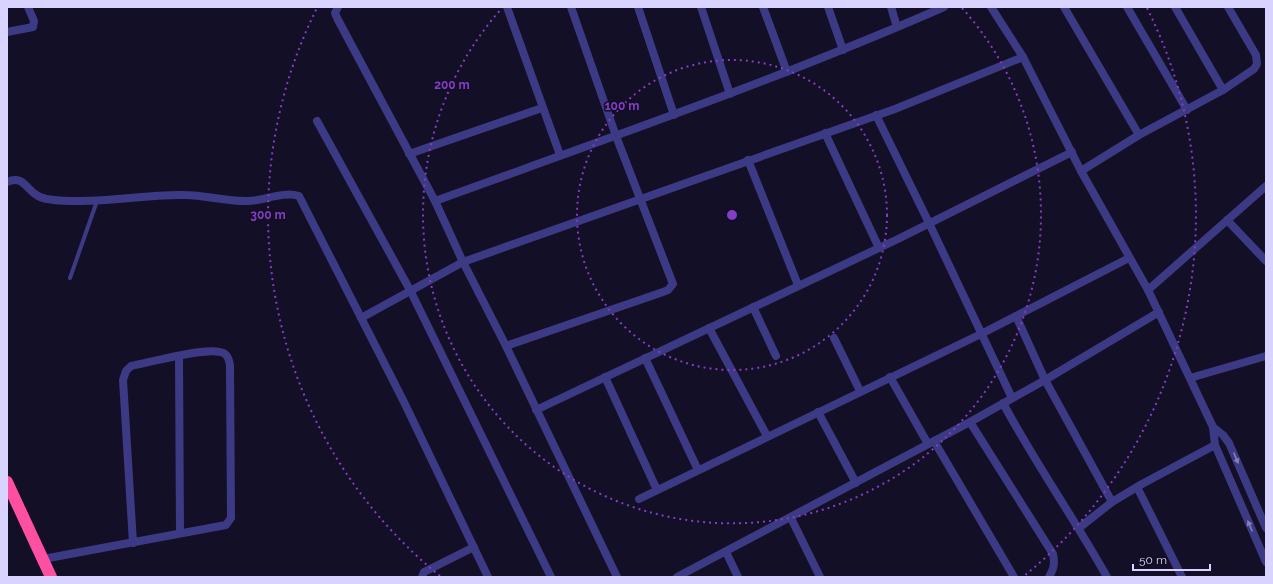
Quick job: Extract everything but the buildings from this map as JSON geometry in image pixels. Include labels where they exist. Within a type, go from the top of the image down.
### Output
[{"type":"highway","points":[[7,482],[51,577]]},
{"type":"street","points":[[7,32],[33,27],[34,21],[28,7]]},
{"type":"street","points":[[338,7],[336,13],[337,18],[435,201],[463,262],[506,346],[617,577]]},
{"type":"street","points":[[507,7],[560,155]]},
{"type":"street","points":[[506,346],[663,292],[668,290],[673,284],[616,136],[571,7]]},
{"type":"street","points":[[638,7],[674,115]]},
{"type":"street","points":[[701,7],[730,94]]},
{"type":"street","points":[[763,7],[787,72]]},
{"type":"street","points":[[828,7],[843,50]]},
{"type":"street","points":[[891,7],[897,27]]},
{"type":"street","points":[[435,201],[730,94],[843,50],[944,7]]},
{"type":"street","points":[[991,7],[1023,57],[1081,171],[1159,312],[1213,427],[1215,445],[1266,562]]},
{"type":"street","points":[[1064,7],[1139,135]]},
{"type":"street","points":[[1127,7],[1186,110]]},
{"type":"street","points":[[1175,7],[1223,90]]},
{"type":"street","points":[[1081,171],[1139,135],[1223,90],[1254,69],[1257,64],[1256,55],[1228,7]]},
{"type":"street","points":[[361,318],[463,262],[876,115],[1023,57]]},
{"type":"street","points":[[410,154],[542,108]]},
{"type":"street","points":[[876,115],[1012,398]]},
{"type":"street","points":[[317,121],[410,290],[550,577]]},
{"type":"street","points":[[825,133],[879,248]]},
{"type":"street","points":[[536,410],[879,248],[1072,152]]},
{"type":"street","points":[[748,160],[798,285]]},
{"type":"street","points":[[7,182],[16,179],[21,181],[40,197],[75,201],[97,201],[186,194],[248,201],[287,194],[299,196],[403,400],[488,577]]},
{"type":"street","points":[[1148,290],[1266,186]]},
{"type":"street","points":[[1227,220],[1266,261]]},
{"type":"street","points":[[639,499],[981,334],[1129,258]]},
{"type":"street","points":[[753,307],[776,356]]},
{"type":"street","points":[[677,577],[970,422],[1045,380],[1159,312]]},
{"type":"street","points":[[1016,316],[1045,380],[1112,502]]},
{"type":"street","points":[[709,328],[767,436]]},
{"type":"street","points":[[834,338],[860,392]]},
{"type":"street","points":[[43,559],[133,543],[226,525],[231,518],[230,365],[229,358],[224,353],[215,350],[202,351],[131,366],[126,371],[123,380],[133,543]]},
{"type":"street","points":[[179,356],[180,533]]},
{"type":"street","points":[[1190,378],[1266,356]]},
{"type":"street","points":[[645,358],[698,470]]},
{"type":"street","points":[[605,377],[658,490]]},
{"type":"street","points":[[890,377],[1014,577]]},
{"type":"street","points":[[1003,403],[1025,443],[1108,577]]},
{"type":"street","points":[[818,412],[856,483]]},
{"type":"street","points":[[970,422],[1053,554],[1055,563],[1049,577]]},
{"type":"street","points":[[1213,427],[1222,434],[1229,443],[1266,528]]},
{"type":"street","points":[[1079,528],[1112,502],[1215,445]]},
{"type":"street","points":[[1137,487],[1182,577]]},
{"type":"street","points":[[791,518],[820,577]]},
{"type":"street","points":[[422,577],[424,572],[474,547]]},
{"type":"street","points":[[726,552],[738,577]]},
{"type":"lane","points":[[70,278],[97,201]]}]
